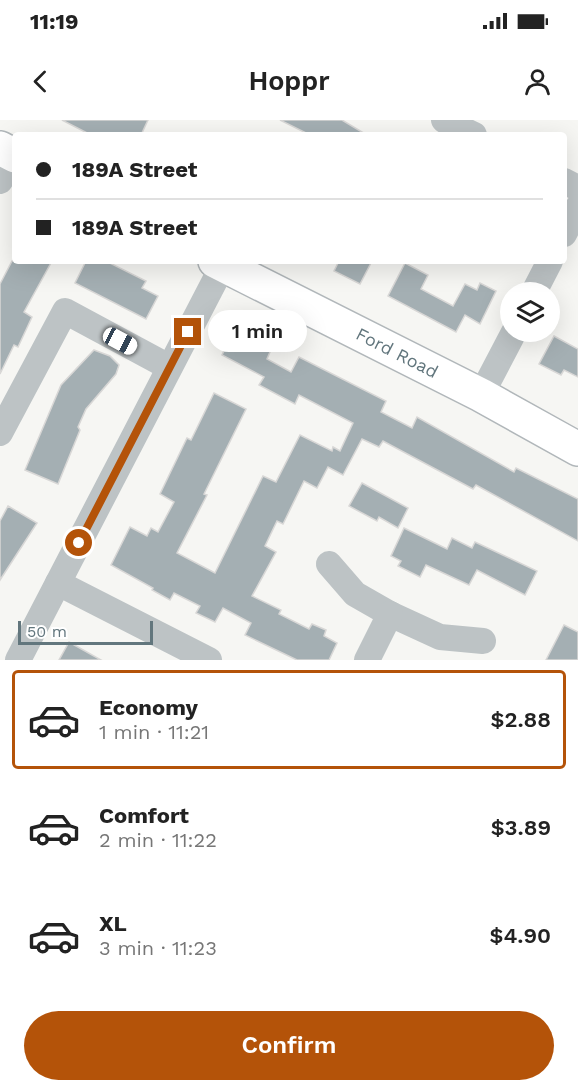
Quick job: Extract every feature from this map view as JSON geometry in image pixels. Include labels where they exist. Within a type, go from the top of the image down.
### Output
[{"type":"main road","name":"Ford Road","points":[[221,264],[481,395],[578,449]]},
{"type":"street","points":[[444,120],[468,132]]},
{"type":"street","points":[[0,181],[12,162]]},
{"type":"street","points":[[567,228],[578,207]]},
{"type":"street","points":[[18,660],[169,367],[219,264]]},
{"type":"street","points":[[539,282],[548,264]]},
{"type":"street","points":[[0,434],[65,311],[169,367]]},
{"type":"street","points":[[481,395],[509,342]]},
{"type":"street","points":[[329,564],[355,594],[390,614],[440,637],[483,641]]},
{"type":"street","points":[[58,583],[209,660]]},
{"type":"street","points":[[367,660],[390,614]]},
{"type":"building","points":[[62,120],[148,120],[142,132],[85,132]]},
{"type":"building","points":[[280,120],[342,120],[362,132],[304,132]]},
{"type":"building","points":[[12,261],[12,264],[50,264],[24,312],[32,317],[18,347],[14,345],[0,374],[0,284]]},
{"type":"building","points":[[84,264],[112,264],[146,281],[142,288],[158,296],[146,319],[75,283]]},
{"type":"building","points":[[338,264],[370,264],[360,284],[334,271]]},
{"type":"building","points":[[404,264],[428,275],[421,289],[453,306],[465,284],[477,290],[480,283],[496,291],[480,324],[465,315],[456,332],[388,296]]},
{"type":"building","points":[[232,334],[251,344],[255,336],[273,345],[267,359],[291,372],[299,357],[386,401],[381,412],[412,428],[417,417],[514,472],[516,468],[578,499],[578,541],[476,485],[473,489],[383,441],[379,447],[362,439],[343,475],[328,467],[317,488],[304,481],[283,524],[277,521],[265,546],[276,552],[252,596],[281,610],[279,614],[309,629],[312,624],[326,630],[324,636],[337,643],[329,660],[297,660],[245,635],[251,623],[223,608],[215,622],[196,613],[200,606],[174,593],[170,600],[152,590],[153,588],[111,565],[130,527],[147,536],[151,528],[158,532],[174,502],[160,494],[187,438],[191,440],[214,393],[246,409],[204,494],[207,495],[177,553],[215,573],[263,476],[276,482],[300,435],[332,451],[333,447],[340,451],[353,423],[299,395],[295,404],[259,385],[264,377],[222,355]]},
{"type":"building","points":[[560,339],[578,349],[578,377],[564,370],[561,375],[539,364],[551,342],[560,342]]},
{"type":"building","points":[[94,350],[110,356],[119,365],[116,374],[86,409],[58,484],[25,470],[61,385]]},
{"type":"building","points":[[362,483],[408,508],[398,528],[379,517],[377,521],[349,506]]},
{"type":"building","points":[[8,506],[37,523],[0,580],[0,521]]},
{"type":"building","points":[[404,528],[447,549],[452,538],[472,548],[475,542],[537,571],[525,595],[477,570],[469,585],[426,565],[420,577],[398,566],[401,561],[391,556]]},
{"type":"building","points":[[564,625],[578,632],[578,660],[546,660]]},
{"type":"building","points":[[69,642],[101,660],[59,660]]},
{"type":"route","points":[[79,543],[188,332]]}]
